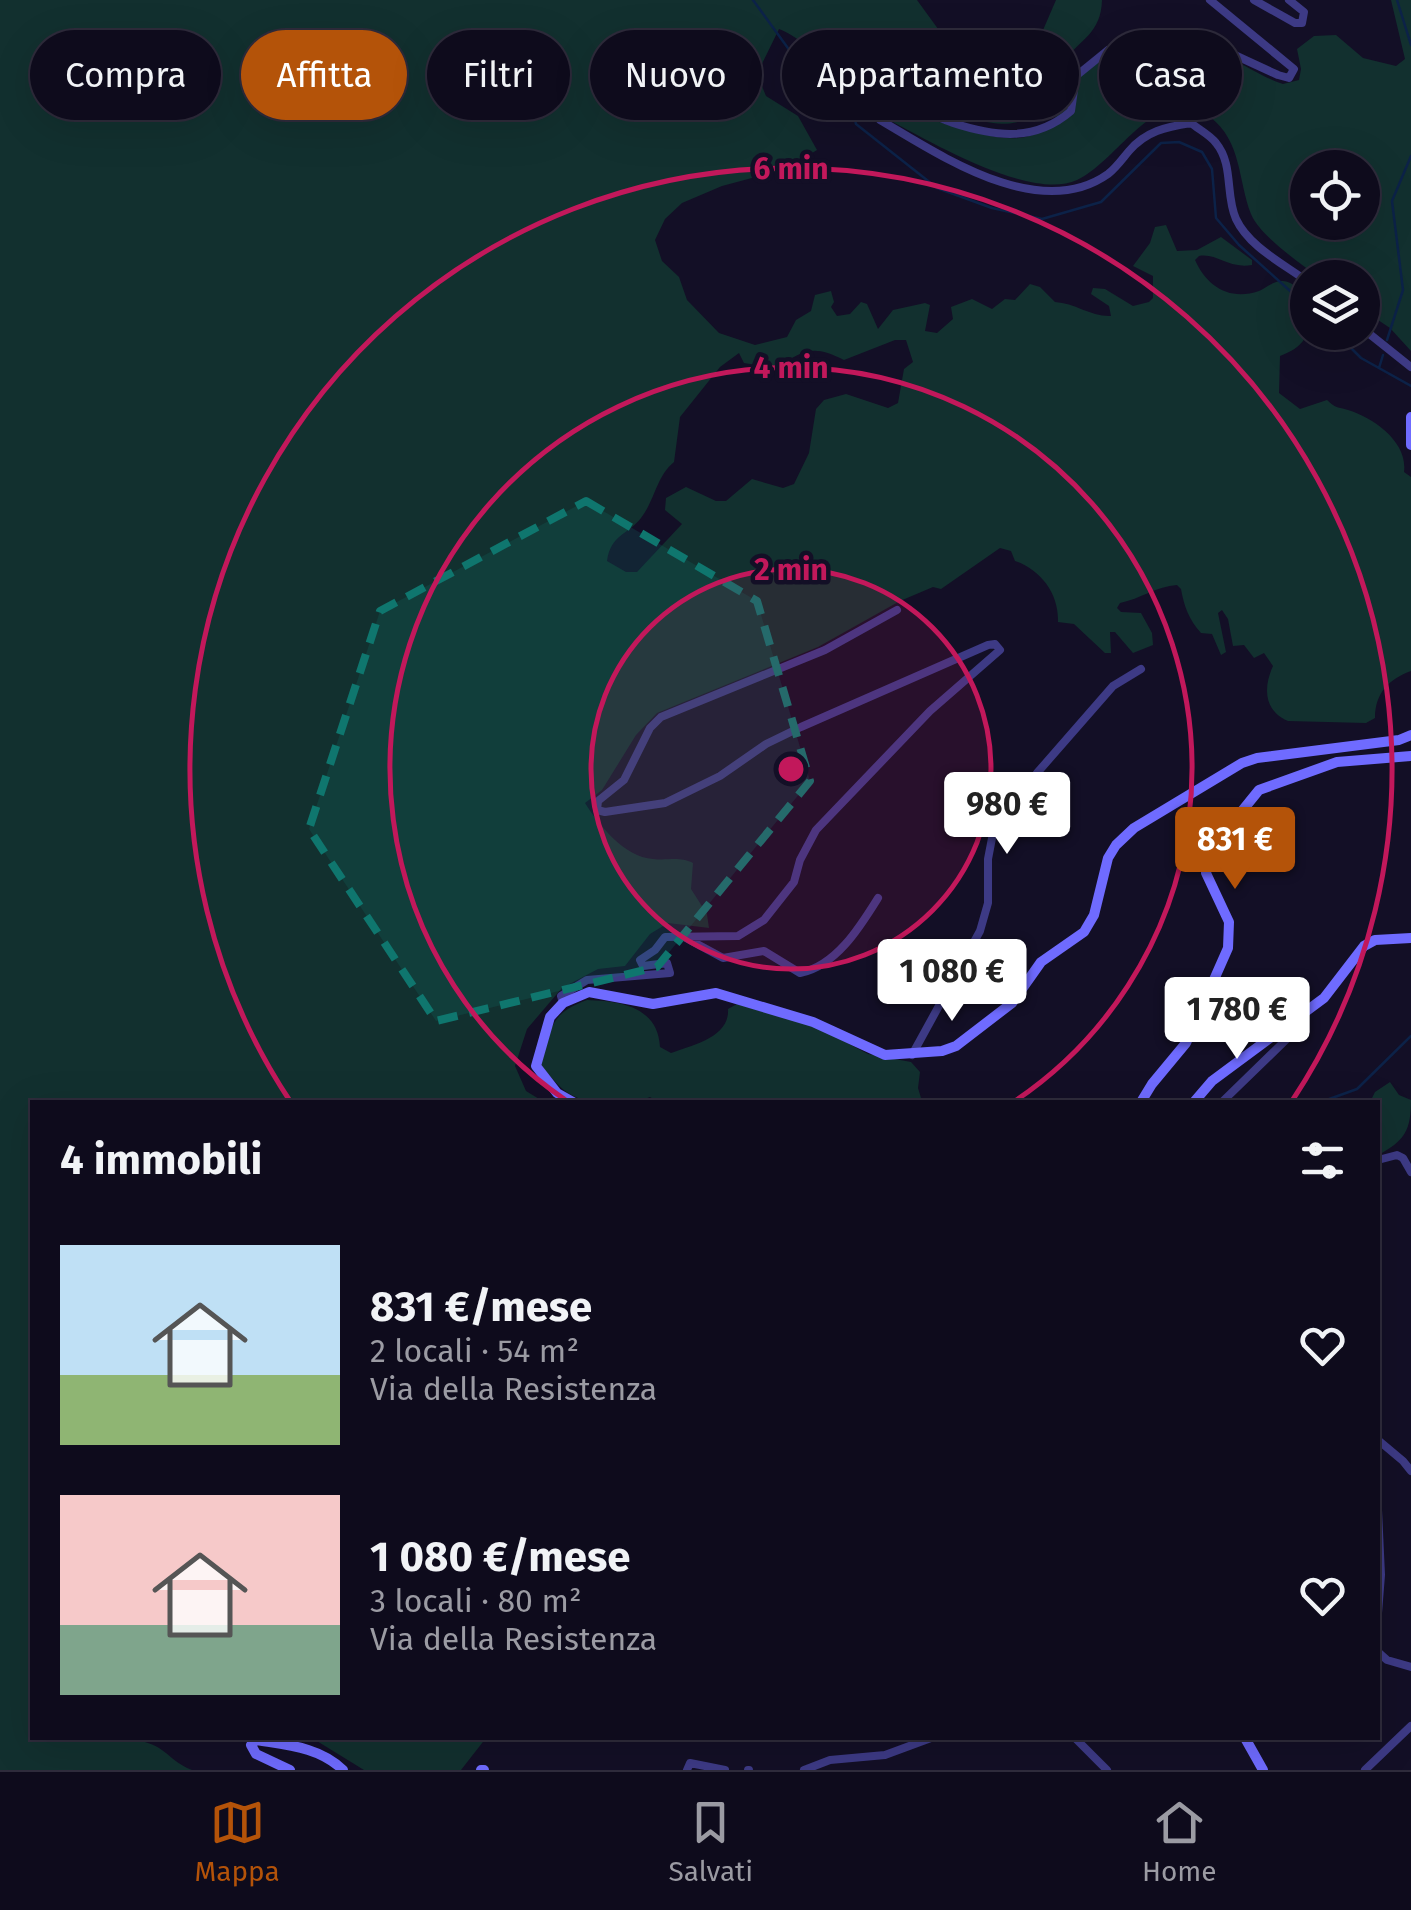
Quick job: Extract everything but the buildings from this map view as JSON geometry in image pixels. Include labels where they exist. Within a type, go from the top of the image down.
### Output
[{"type":"street","points":[[1210,0],[1294,69],[1294,74],[1289,78],[1278,75],[1188,34],[1108,50],[1076,76],[1071,111],[1053,126],[1014,136],[955,124],[902,102],[872,110],[880,120],[962,170],[1009,186],[1071,191],[1109,174],[1134,144],[1160,128],[1191,124],[1216,143],[1229,169],[1236,219],[1249,238],[1290,269]]},
{"type":"street","points":[[1254,0],[1295,23],[1302,23],[1304,12],[1289,0]]},
{"type":"street","points":[[1380,342],[1411,367]]},
{"type":"street","points":[[1411,418],[1411,445]]},
{"type":"street","points":[[563,1002],[561,996],[587,980],[670,973],[668,963],[643,966],[640,960],[665,937],[738,936],[764,920],[794,882],[800,860],[816,830],[930,712],[1000,650],[1000,646],[988,645],[801,727],[766,744],[720,776],[665,803],[597,810],[598,801],[624,780],[650,728],[661,717],[825,650],[896,610]]},
{"type":"street","points":[[912,1055],[980,931],[988,903],[988,859],[993,833],[1112,686],[1140,669]]},
{"type":"street","points":[[570,1100],[536,1066],[550,1017],[563,1002],[589,992],[653,1004],[716,993],[813,1022],[885,1055],[942,1052],[966,1039],[1012,1002],[1042,962],[1084,932],[1100,898],[1108,858],[1134,828],[1242,763],[1411,735]]},
{"type":"street","points":[[1142,1100],[1186,1043],[1228,948],[1228,922],[1206,873],[1212,848],[1259,790],[1337,762],[1411,756]]},
{"type":"street","points":[[682,936],[723,958],[764,951],[800,973],[824,964],[858,930],[878,898]]},
{"type":"street","points":[[1196,1100],[1212,1081],[1324,998],[1364,946],[1375,940],[1411,938]]},
{"type":"street","points":[[1224,1100],[1291,1036],[1284,1025]]},
{"type":"street","points":[[1380,1159],[1397,1155],[1411,1172]]},
{"type":"street","points":[[1380,1442],[1411,1472]]},
{"type":"street","points":[[1380,1553],[1380,1588]]},
{"type":"street","points":[[1380,1654],[1411,1667]]},
{"type":"street","points":[[1365,1770],[1411,1726]]},
{"type":"street","points":[[290,1770],[256,1754],[251,1745],[256,1740],[312,1750],[343,1770]]},
{"type":"street","points":[[804,1770],[830,1760],[885,1755],[926,1740]]},
{"type":"street","points":[[1078,1740],[1106,1770]]},
{"type":"street","points":[[1245,1740],[1263,1770]]},
{"type":"street","points":[[687,1770],[690,1763],[725,1770]]},
{"type":"highlighted area","points":[[586,501],[757,601],[810,781],[657,967],[436,1021],[309,829],[380,611]]},
{"type":"green space","points":[[0,0],[917,0],[939,30],[779,29],[762,64],[762,30],[590,30],[590,120],[762,120],[762,86],[766,96],[782,106],[782,120],[800,120],[817,150],[786,169],[722,186],[682,203],[665,219],[655,240],[662,261],[679,277],[687,300],[719,333],[755,345],[787,337],[796,320],[811,311],[815,295],[831,291],[831,307],[837,316],[850,314],[861,302],[867,304],[878,329],[893,310],[925,303],[930,305],[925,331],[937,333],[953,319],[951,307],[972,299],[992,309],[1005,299],[1015,300],[1030,284],[1040,287],[1055,302],[1111,316],[1109,306],[1091,294],[1093,288],[1105,289],[1133,306],[1153,298],[1153,276],[1133,266],[1150,243],[1155,227],[1166,225],[1177,251],[1197,250],[1221,237],[1252,260],[1252,265],[1199,256],[1195,260],[1213,284],[1229,293],[1248,294],[1276,282],[1290,284],[1293,350],[1280,356],[1279,393],[1300,409],[1327,400],[1358,414],[1378,425],[1401,451],[1404,472],[1411,477],[1411,671],[1385,688],[1375,718],[1366,723],[1288,721],[1274,711],[1268,698],[1273,666],[1264,653],[1254,658],[1244,645],[1233,646],[1228,619],[1222,610],[1218,613],[1226,652],[1221,655],[1212,634],[1201,633],[1193,623],[1177,585],[1120,603],[1117,608],[1121,612],[1141,613],[1152,633],[1153,645],[1133,653],[1115,632],[1110,632],[1111,653],[1105,653],[1074,624],[1058,622],[1047,584],[1033,570],[1015,561],[1011,551],[1000,548],[941,589],[933,587],[900,601],[818,647],[657,713],[636,735],[602,790],[585,803],[605,830],[632,852],[653,859],[693,863],[691,889],[707,914],[709,928],[668,923],[650,934],[625,966],[598,969],[562,988],[527,1029],[515,1066],[526,1091],[541,1100],[30,1100],[30,1740],[137,1740],[159,1748],[192,1770],[0,1770]],"holes":[[[895,340],[906,340],[913,362],[904,369],[898,403],[888,408],[846,394],[824,400],[816,409],[809,453],[794,484],[783,488],[752,479],[726,501],[716,501],[686,487],[666,498],[665,510],[682,524],[637,572],[626,572],[607,561],[612,545],[641,518],[674,462],[680,417],[720,367],[739,353],[744,363],[776,368],[809,351],[844,360]]]},
{"type":"green space","points":[[1056,0],[1102,0],[1098,21],[1079,44],[1079,30],[1043,30]]},
{"type":"green space","points":[[1391,0],[1411,0],[1411,351],[1380,321],[1380,260],[1296,260],[1281,248],[1251,214],[1234,150],[1213,120],[1242,120],[1242,65],[1283,84],[1299,80],[1297,49],[1314,36],[1336,35],[1363,58],[1396,66],[1405,59]]},
{"type":"green space","points":[[1099,62],[1099,120],[1149,120],[1077,180],[1034,183],[1009,176],[956,155],[890,120],[930,120],[1003,138],[1032,135],[1052,120],[1079,120],[1079,78]]},
{"type":"green space","points":[[979,120],[1025,120],[1006,124]]},
{"type":"green space","points":[[587,1000],[636,1009],[653,1023],[660,1047],[671,1053],[717,1033],[727,1019],[728,1009],[737,1004],[819,1028],[868,1054],[911,1062],[920,1072],[921,1098],[927,1100],[577,1098],[556,1083],[541,1065],[554,1024],[574,1005]]},
{"type":"green space","points":[[1390,1082],[1399,1095],[1411,1100],[1405,1134],[1380,1154],[1380,1100],[1371,1100],[1375,1092]]},
{"type":"green space","points":[[315,1740],[484,1740],[461,1770],[364,1770]]},
{"type":"waterway","points":[[753,0],[798,62],[850,99],[856,124],[937,188],[992,208],[1042,219],[1101,202],[1161,143],[1179,142],[1202,152],[1212,169],[1216,218],[1239,245],[1290,291]]},
{"type":"waterway","points":[[1397,0],[1411,45]]},
{"type":"waterway","points":[[1387,340],[1403,290],[1392,201],[1411,156]]},
{"type":"waterway","points":[[1353,350],[1411,386]]},
{"type":"waterway","points":[[1379,368],[1383,355]]},
{"type":"waterway","points":[[1327,1100],[1357,1089],[1411,1036]]}]
